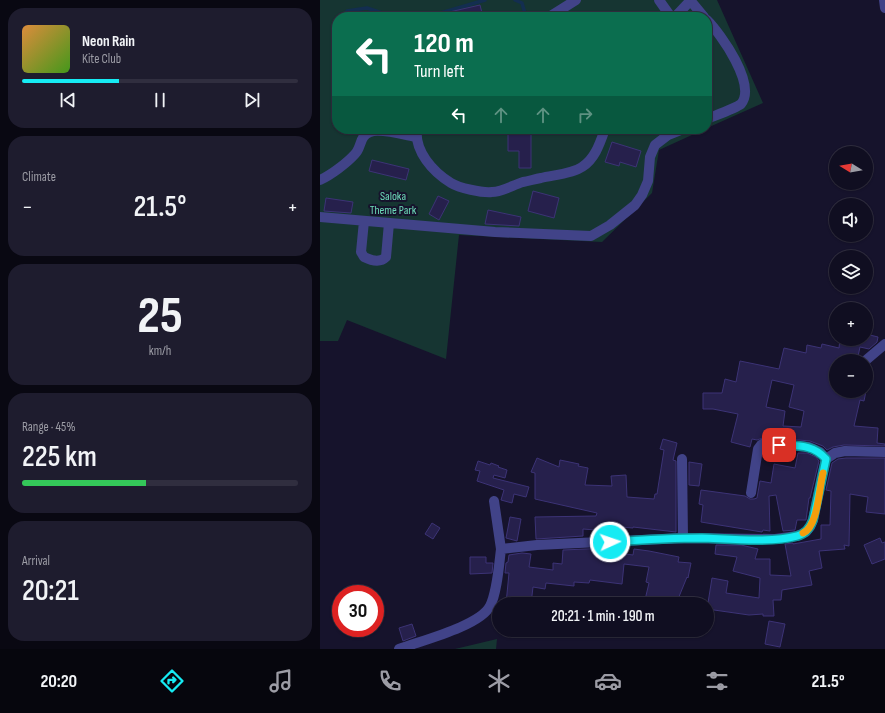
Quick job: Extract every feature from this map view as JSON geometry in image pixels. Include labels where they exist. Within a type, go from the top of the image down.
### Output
[{"type":"street","points":[[557,12],[576,0]]},
{"type":"street","points":[[659,0],[667,12]]},
{"type":"street","points":[[679,12],[690,0],[700,12]]},
{"type":"street","points":[[884,0],[885,8]]},
{"type":"street","points":[[712,26],[735,59],[745,88],[745,97],[740,105],[712,117]]},
{"type":"street","points":[[320,180],[328,176],[356,153],[362,138],[367,134]]},
{"type":"street","points":[[417,134],[420,149],[427,162],[452,184],[479,192],[493,192],[524,182],[575,171],[583,167],[592,159],[603,134]]},
{"type":"street","points":[[320,217],[495,232],[591,236],[610,225],[635,204],[642,195],[648,181],[650,157],[655,145],[670,134]]},
{"type":"street","points":[[364,221],[361,252],[364,257],[379,262],[386,256],[389,223]]},
{"type":"street","points":[[873,354],[885,344]]},
{"type":"street","points":[[751,493],[758,449],[764,443],[808,447],[820,452],[826,459]]},
{"type":"street","points":[[501,549],[537,545],[683,538],[775,539],[797,536],[806,532],[813,520],[826,459],[835,453],[845,450],[885,452]]},
{"type":"street","points":[[682,459],[683,538]]},
{"type":"street","points":[[399,649],[466,625],[481,617],[490,607],[496,583],[501,549],[494,501]]},
{"type":"green space","name":"Saloka Theme Park","points":[[320,0],[717,0],[763,103],[712,126],[712,12],[332,12],[332,134],[694,134],[659,150],[652,193],[602,242],[459,235],[446,359],[347,320],[338,341],[320,341]]},
{"type":"green space","points":[[497,639],[496,649],[455,649]]},
{"type":"building","points":[[480,5],[482,12],[449,12]]},
{"type":"building","points":[[508,134],[531,134],[531,168],[519,168],[519,151],[508,151]]},
{"type":"building","points":[[612,142],[641,151],[636,167],[620,162],[619,166],[605,162]]},
{"type":"building","points":[[372,160],[409,169],[406,180],[369,171]]},
{"type":"building","points":[[533,191],[559,198],[554,218],[528,211]]},
{"type":"building","points":[[438,196],[449,201],[439,220],[429,214]]},
{"type":"building","points":[[326,198],[353,202],[351,213],[324,211]]},
{"type":"building","points":[[488,210],[521,217],[519,226],[485,224]]},
{"type":"building","points":[[873,336],[878,337],[877,342],[873,346]]},
{"type":"building","points":[[822,344],[839,348],[839,346],[872,346],[869,349],[860,347],[858,354],[829,354],[829,398],[865,398],[864,401],[860,400],[854,426],[878,428],[877,443],[885,444],[885,446],[844,445],[827,450],[823,446],[810,441],[765,437],[757,440],[752,439],[750,447],[731,442],[738,414],[713,409],[703,409],[703,393],[722,393],[725,379],[736,382],[740,361],[779,369],[784,348],[806,353],[807,345],[821,348]],"holes":[[[772,380],[794,385],[789,407],[804,411],[801,427],[783,426],[785,411],[766,407]]]},
{"type":"building","points":[[663,439],[677,443],[673,460],[676,461],[676,532],[633,527],[608,526],[608,531],[583,529],[583,536],[536,539],[535,517],[596,516],[597,513],[535,499],[535,473],[531,472],[537,458],[559,467],[560,460],[579,464],[578,466],[588,468],[585,485],[612,486],[611,476],[626,475],[627,497],[654,499],[655,494],[657,494],[664,450],[660,449]]},
{"type":"building","points":[[798,453],[807,453],[816,457],[819,461],[809,498],[806,520],[797,520],[795,530],[783,531],[776,495],[769,496],[770,531],[763,530],[762,532],[701,522],[703,505],[699,504],[701,490],[745,496],[750,499],[757,498],[760,481],[771,483],[774,464],[795,468]]},
{"type":"building","points":[[885,458],[885,514],[866,512],[868,497],[850,494],[849,546],[844,545],[845,549],[819,551],[822,568],[809,571],[812,585],[782,590],[781,600],[773,600],[774,616],[763,616],[763,614],[749,615],[714,610],[714,597],[709,597],[712,578],[728,581],[726,593],[759,598],[760,578],[733,571],[737,557],[715,554],[716,545],[741,545],[758,549],[755,559],[770,559],[770,575],[791,576],[785,544],[821,539],[821,525],[830,525],[831,491],[826,490],[832,463],[838,459]]},
{"type":"building","points":[[478,461],[490,465],[491,463],[507,470],[505,478],[494,475],[493,478],[529,487],[526,497],[514,494],[512,503],[501,500],[504,490],[477,481],[480,471],[475,470]]},
{"type":"building","points":[[689,462],[702,464],[699,486],[689,485]]},
{"type":"building","points":[[510,517],[521,519],[517,541],[506,538]]},
{"type":"building","points":[[432,523],[440,528],[433,539],[425,534]]},
{"type":"building","points":[[880,538],[882,543],[885,542],[885,559],[872,564],[864,545]]},
{"type":"building","points":[[609,548],[610,552],[633,555],[634,549],[679,557],[678,562],[691,563],[688,578],[687,577],[679,597],[646,597],[649,583],[646,582],[649,567],[624,564],[622,584],[590,580],[589,583],[574,582],[574,586],[546,583],[545,589],[533,587],[532,597],[507,597],[509,573],[505,573],[509,555],[522,553],[531,554],[529,567],[553,570],[553,563],[562,564],[563,550]]},
{"type":"building","points":[[470,557],[486,557],[486,563],[493,563],[492,573],[470,574]]},
{"type":"building","points":[[769,621],[785,624],[780,647],[765,644]]},
{"type":"building","points":[[412,624],[416,636],[403,641],[399,628]]},
{"type":"waterway","points":[[444,12],[485,0]]},
{"type":"waterway","points":[[515,0],[522,3],[525,12]]},
{"type":"waterway","points":[[347,12],[367,8],[379,12]]},
{"type":"slow traffic","points":[[803,533],[810,527],[813,520],[823,473]]},
{"type":"route","points":[[610,542],[683,538],[775,539],[797,536],[806,532],[813,520],[826,459],[815,449],[808,447],[779,445]]}]
